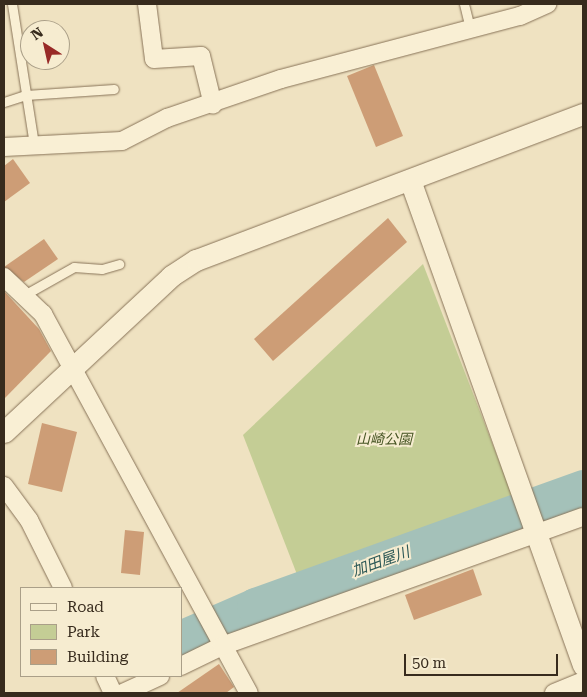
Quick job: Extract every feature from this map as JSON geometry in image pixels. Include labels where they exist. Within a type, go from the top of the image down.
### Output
[{"type":"street","points":[[147,4],[154,59],[201,56],[213,105]]},
{"type":"street","points":[[4,147],[122,141],[167,118],[213,105],[281,79],[470,28],[547,4]]},
{"type":"street","points":[[4,432],[171,276],[196,260],[583,114]]},
{"type":"street","points":[[410,180],[535,536],[583,664]]},
{"type":"street","points":[[4,276],[26,294],[72,367],[249,693]]},
{"type":"street","points":[[4,486],[29,520],[62,587]]},
{"type":"street","points":[[182,666],[222,646],[535,536],[583,517]]},
{"type":"street","points":[[105,677],[113,693]]},
{"type":"street","points":[[123,693],[158,677]]},
{"type":"street","points":[[554,693],[583,681]]},
{"type":"lane","points":[[12,4],[34,144]]},
{"type":"lane","points":[[464,4],[470,28]]},
{"type":"lane","points":[[4,102],[26,95],[114,89]]},
{"type":"lane","points":[[26,294],[74,266],[102,269],[119,264]]},
{"type":"green space","name":"山崎公園","points":[[423,264],[513,497],[298,577],[243,435]]},
{"type":"building","points":[[374,65],[403,136],[376,147],[347,76]]},
{"type":"building","points":[[13,159],[30,183],[4,202],[4,166]]},
{"type":"building","points":[[388,218],[407,242],[273,361],[254,339]]},
{"type":"building","points":[[44,239],[58,259],[24,282],[4,267]]},
{"type":"building","points":[[4,291],[39,329],[51,351],[4,399]]},
{"type":"building","points":[[42,423],[77,432],[62,492],[28,484]]},
{"type":"building","points":[[125,530],[144,532],[140,575],[121,573]]},
{"type":"building","points":[[473,569],[482,595],[414,620],[405,595]]},
{"type":"building","points":[[219,664],[234,687],[226,693],[177,693]]},
{"type":"waterway","name":"加田屋川","points":[[182,640],[256,607],[583,489]]}]
